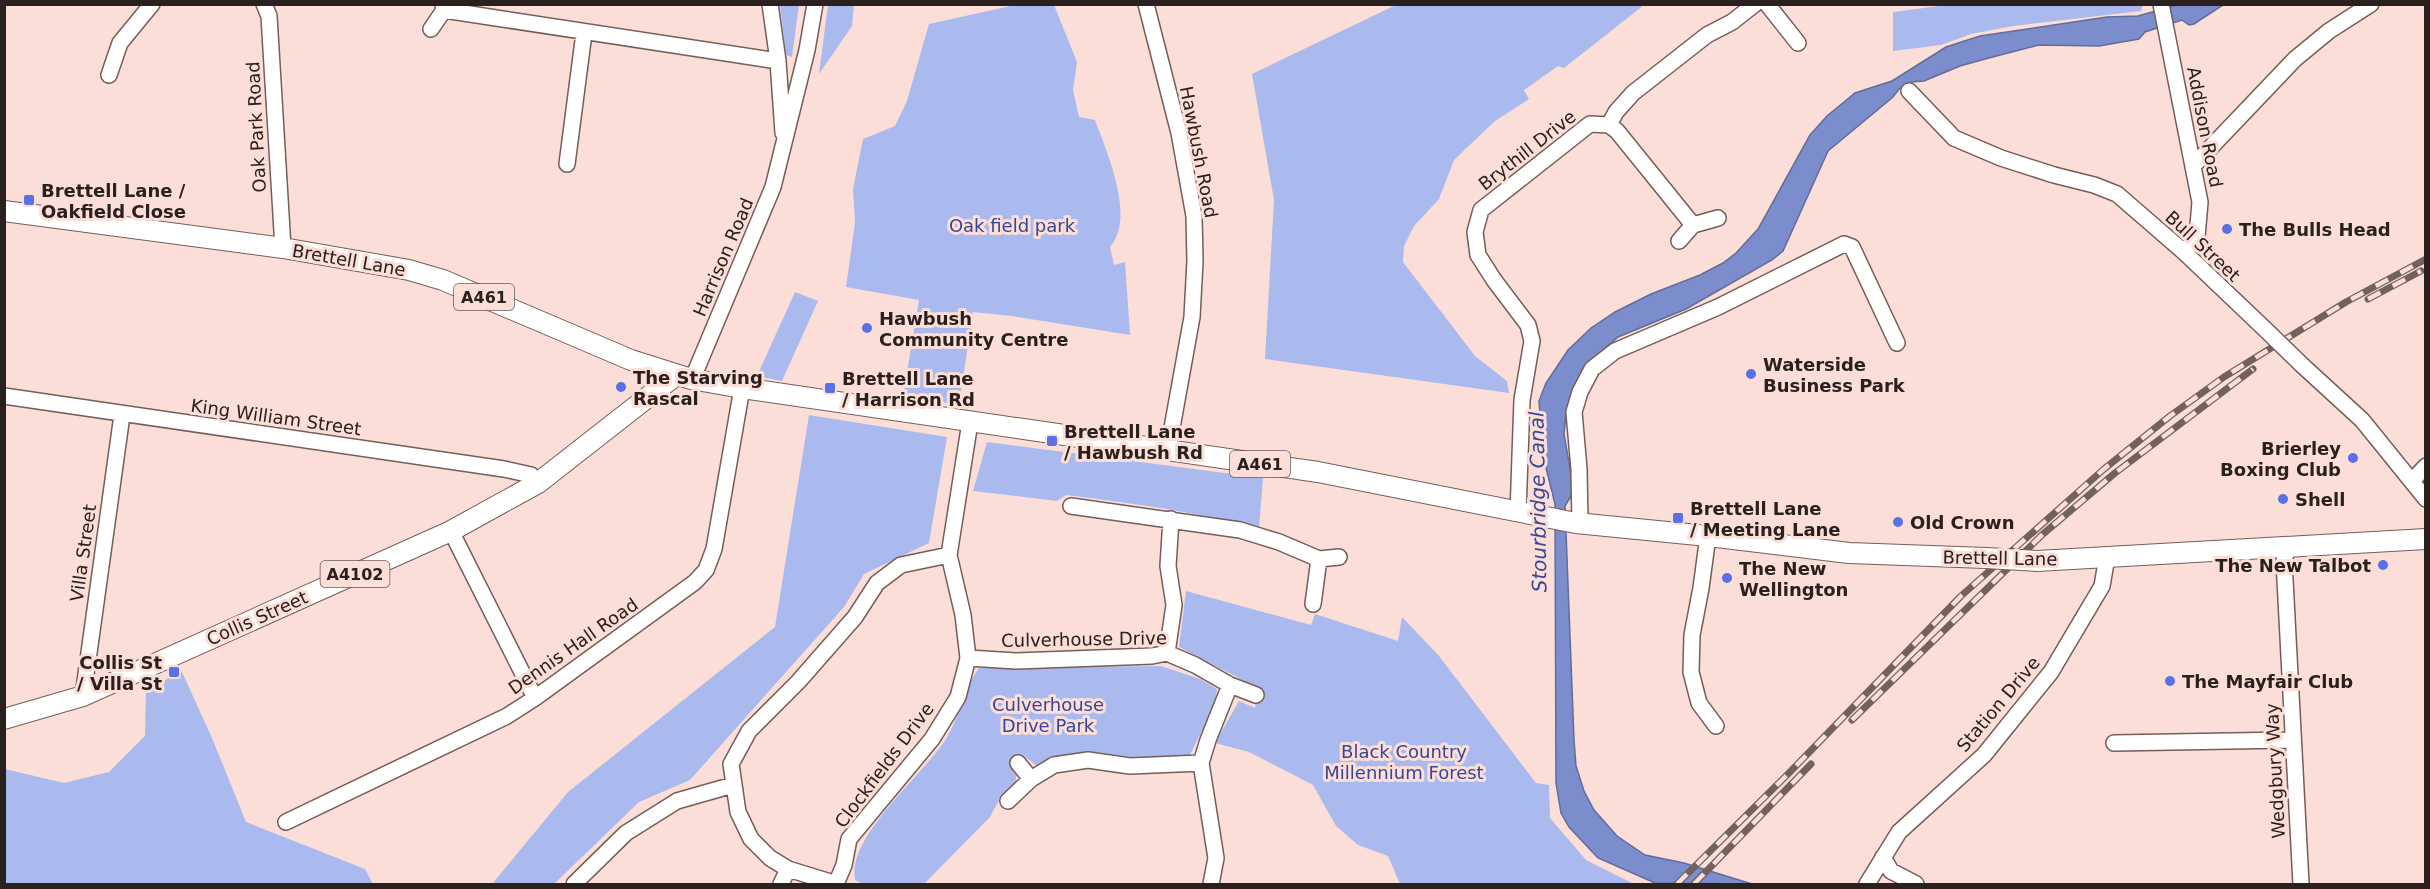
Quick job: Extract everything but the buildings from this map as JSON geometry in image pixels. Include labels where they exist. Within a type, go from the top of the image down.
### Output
[{"type":"main road","name":"Brettell Lane","points":[[4,211],[283,248],[409,270],[443,280],[631,360],[683,377]]},
{"type":"main road","name":"A461","points":[[683,377],[742,388],[1318,472],[1578,523]]},
{"type":"main road","name":"Collis Street","points":[[4,718],[82,696],[451,531],[538,483],[683,377]]},
{"type":"main road","name":"Brettell Lane","points":[[1578,523],[1849,553],[2037,561],[2426,539]]},
{"type":"street","points":[[109,75],[120,43],[152,4]]},
{"type":"street","name":"Oak Park Road","points":[[264,4],[269,16],[283,248]]},
{"type":"street","name":"Harrison Road","points":[[770,4],[778,61],[784,148]]},
{"type":"street","name":"Harrison Road","points":[[683,377],[697,368],[773,187],[807,51],[815,4]]},
{"type":"street","name":"Hawbush Road","points":[[1146,4],[1179,132],[1194,216],[1195,261],[1192,317],[1183,379],[1168,450]]},
{"type":"street","points":[[1693,225],[1617,131],[1609,125],[1616,112],[1633,93],[1707,35],[1732,22],[1755,4]]},
{"type":"street","points":[[1767,4],[1798,43]]},
{"type":"street","name":"Addison Road","points":[[2161,4],[2200,202],[2197,237],[2184,252]]},
{"type":"street","points":[[2193,166],[2295,59],[2329,31],[2371,4]]},
{"type":"street","points":[[431,29],[444,7],[584,33],[778,61]]},
{"type":"street","points":[[567,164],[584,33]]},
{"type":"street","name":"Bull Street","points":[[1909,91],[1954,138],[2001,158],[2117,194],[2184,252],[2362,420],[2426,499]]},
{"type":"street","name":"Brythill Drive","points":[[1518,513],[1522,400],[1532,341],[1528,325],[1478,255],[1475,232],[1482,210],[1590,124],[1609,125]]},
{"type":"street","points":[[1679,241],[1693,225],[1718,218]]},
{"type":"street","points":[[1578,523],[1579,469],[1574,412],[1580,392],[1592,369],[1616,351],[1718,307],[1844,244],[1852,247],[1897,343]]},
{"type":"street","name":"Dennis Hall Road","points":[[286,822],[507,716],[695,582],[706,570],[714,549],[742,388]]},
{"type":"street","name":"King William Street","points":[[4,396],[504,469],[531,475],[538,483]]},
{"type":"street","name":"Villa Street","points":[[82,696],[122,415]]},
{"type":"street","name":"Clockfields Drive","points":[[836,884],[844,865],[849,839],[932,739],[958,697],[968,658],[963,615],[949,555],[970,422]]},
{"type":"street","points":[[2412,481],[2426,466]]},
{"type":"street","points":[[1071,506],[1240,530],[1279,542],[1319,559],[1339,557]]},
{"type":"street","points":[[1167,653],[1174,605],[1168,566],[1171,519]]},
{"type":"street","points":[[451,531],[535,698]]},
{"type":"street","points":[[1708,536],[1692,635],[1691,672],[1699,703],[1716,726]]},
{"type":"street","name":"Wedgbury Way","points":[[2288,547],[2284,561],[2301,885]]},
{"type":"street","points":[[836,884],[788,869],[770,858],[751,839],[738,812],[731,764],[749,731],[798,682],[855,617],[877,583],[901,565],[949,555]]},
{"type":"street","name":"Station Drive","points":[[1867,885],[1899,832],[1984,755],[2051,672],[2102,586],[2106,557]]},
{"type":"street","points":[[1313,604],[1319,559]]},
{"type":"street","name":"Culverhouse Drive","points":[[968,658],[1017,661],[1152,656],[1167,653],[1256,695]]},
{"type":"street","points":[[1211,885],[1215,858],[1201,763],[1230,684]]},
{"type":"street","points":[[2114,743],[2293,740]]},
{"type":"street","points":[[1008,801],[1031,779],[1054,765],[1088,760],[1130,766],[1201,763]]},
{"type":"street","points":[[1018,763],[1031,779]]},
{"type":"street","points":[[574,885],[626,833],[677,801],[733,785]]},
{"type":"street","points":[[1883,857],[1891,872],[1916,885]]},
{"type":"street","points":[[781,885],[788,869]]},
{"type":"green space","points":[[1398,4],[1644,5],[1564,68],[1558,66],[1524,90],[1529,99],[1495,121],[1454,160],[1439,199],[1414,226],[1404,246],[1403,262],[1475,356],[1507,381],[1509,393],[1265,359],[1274,200],[1252,74]]},
{"type":"green space","points":[[1954,4],[2143,5],[2141,11],[2013,26],[1971,34],[1941,45],[1893,51],[1893,12]]},
{"type":"green space","points":[[780,5],[799,5],[792,57],[786,55]]},
{"type":"green space","points":[[828,5],[854,5],[852,26],[819,74]]},
{"type":"green space","name":"Oak field park","points":[[1015,5],[1054,5],[1077,62],[1073,90],[1079,117],[1095,120],[1117,185],[1120,219],[1117,234],[1110,247],[1114,265],[1125,262],[1130,335],[973,312],[959,405],[903,396],[919,300],[846,287],[855,223],[853,189],[863,139],[895,126],[907,101],[929,24]]},
{"type":"green space","points":[[795,292],[818,301],[782,381],[757,376]]},
{"type":"green space","points":[[809,415],[947,437],[929,543],[864,574],[844,607],[690,780],[639,802],[554,884],[492,884],[568,792],[775,627]]},
{"type":"green space","points":[[987,442],[1263,478],[1259,528],[1187,513],[1090,498],[1066,495],[1057,501],[973,491]]},
{"type":"green space","name":"Black Country Millennium Forest","points":[[1186,591],[1311,625],[1315,614],[1398,641],[1402,617],[1439,656],[1536,783],[1549,785],[1550,818],[1586,860],[1634,884],[1400,884],[1388,856],[1358,845],[1336,826],[1313,785],[1249,752],[1215,743],[1239,701],[1255,708],[1258,688],[1179,647]]},
{"type":"green space","name":"Culverhouse Drive Park","points":[[1161,666],[1200,679],[1217,689],[1215,704],[1189,757],[1159,761],[1088,751],[1038,767],[1024,756],[1018,763],[1015,786],[999,800],[990,817],[924,884],[863,884],[855,880],[855,863],[862,845],[888,807],[946,739],[969,685],[979,668]]},
{"type":"green space","points":[[182,672],[246,822],[365,869],[373,884],[5,884],[5,769],[64,783],[109,772],[145,736],[146,689]]},
{"type":"shaded area","points":[[2177,5],[2223,5],[2194,24],[2189,25],[2182,20],[2145,32],[2139,39],[2099,46],[2039,45],[1960,66],[1924,81],[1911,82],[1899,89],[1893,97],[1828,151],[1783,251],[1772,260],[1686,309],[1618,337],[1601,352],[1582,376],[1571,395],[1564,434],[1573,486],[1573,493],[1565,506],[1574,740],[1576,766],[1584,791],[1594,810],[1617,836],[1645,855],[1684,863],[1752,884],[1655,883],[1598,858],[1569,827],[1561,813],[1556,783],[1555,504],[1543,456],[1539,401],[1546,383],[1568,350],[1591,328],[1615,312],[1651,294],[1700,275],[1736,253],[1758,229],[1810,135],[1827,116],[1855,93],[1892,81],[1946,47],[1980,36],[2107,17],[2138,16]]},
{"type":"railway","points":[[1677,884],[1790,772],[1961,596],[2104,469],[2170,416],[2224,377],[2346,302],[2426,259]]},
{"type":"railway","points":[[2368,299],[2421,271]]},
{"type":"railway","points":[[1852,720],[2043,534],[2115,473],[2253,369]]},
{"type":"railway","points":[[1694,884],[1811,764]]},
{"type":"place","name":"Brettell Lane / Oakfield Close","points":[[29,200]]},
{"type":"place","name":"The Bulls Head","points":[[2227,229]]},
{"type":"place","name":"Hawbush Community Centre","points":[[867,328]]},
{"type":"place","name":"Waterside Business Park","points":[[1751,374]]},
{"type":"place","name":"The Starving Rascal","points":[[621,387]]},
{"type":"place","name":"Brettell Lane / Harrison Rd","points":[[830,388]]},
{"type":"place","name":"Brettell Lane / Hawbush Rd","points":[[1052,441]]},
{"type":"place","name":"Brierley Boxing Club","points":[[2353,458]]},
{"type":"place","name":"Shell","points":[[2283,499]]},
{"type":"place","name":"Brettell Lane / Meeting Lane","points":[[1678,518]]},
{"type":"place","name":"Old Crown","points":[[1898,522]]},
{"type":"place","name":"The New Talbot","points":[[2383,565]]},
{"type":"place","name":"The New Wellington","points":[[1727,578]]},
{"type":"place","name":"Collis St / Villa St","points":[[174,672]]},
{"type":"place","name":"The Mayfair Club","points":[[2170,681]]},
{"type":"water label","name":"Stourbridge Canal","points":[[1538,502]]}]
